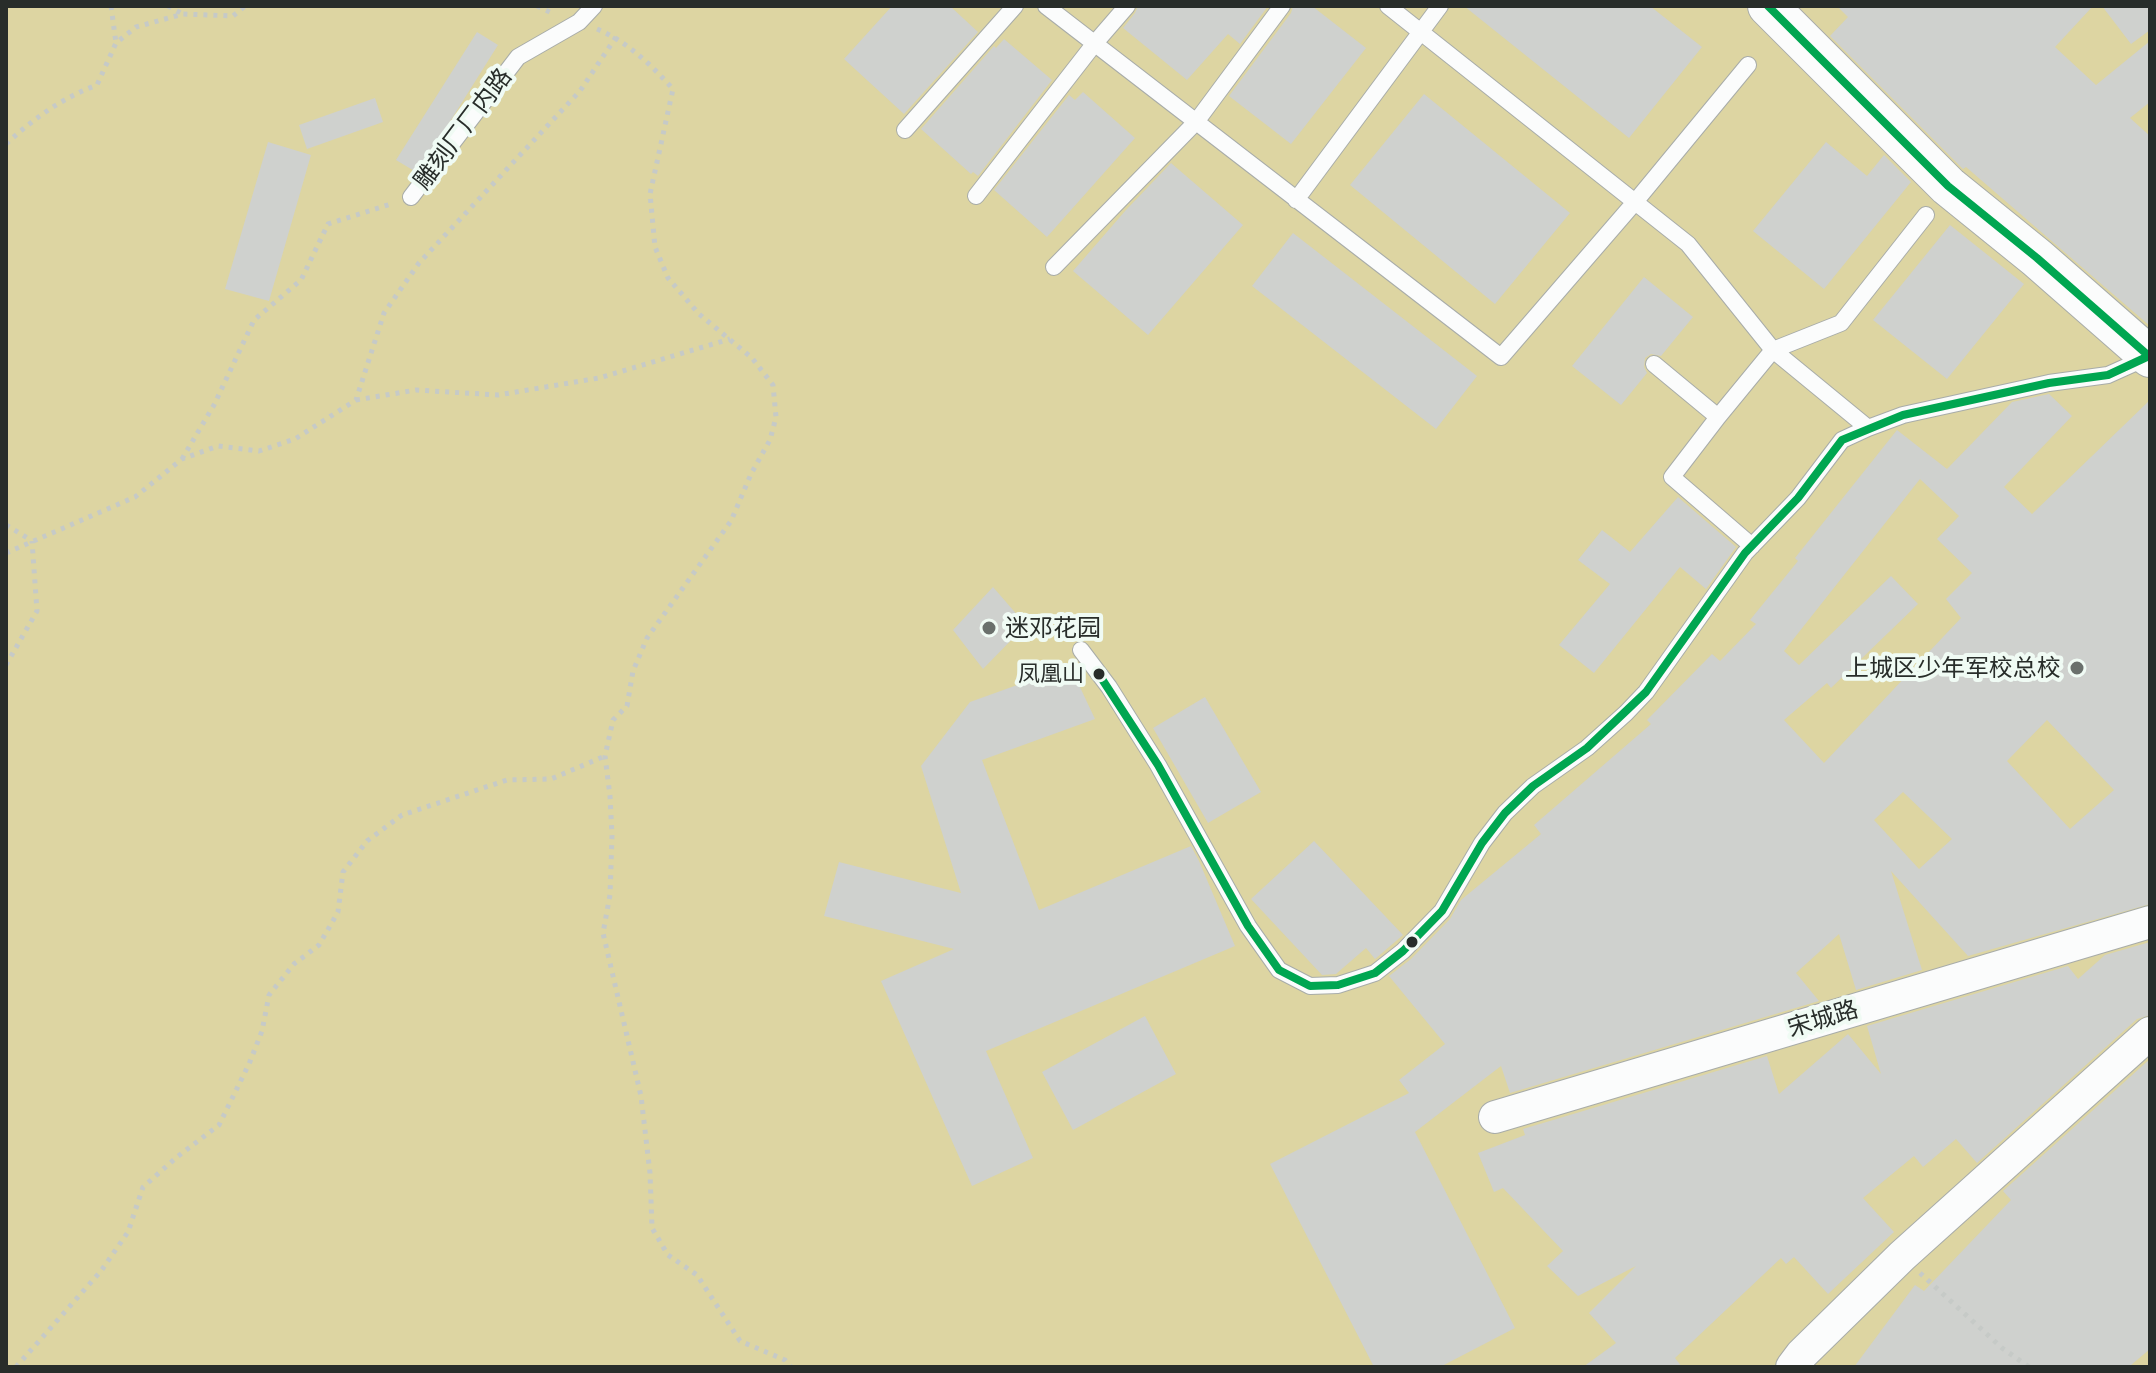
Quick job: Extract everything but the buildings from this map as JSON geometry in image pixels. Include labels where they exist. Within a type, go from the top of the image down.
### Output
[{"type":"street","points":[[1768,6],[1948,186],[2037,258],[2150,357]]},
{"type":"street","name":"宋城路","points":[[1495,1117],[2150,922]]},
{"type":"street","points":[[1792,1367],[1902,1256],[2150,1033]]},
{"type":"lane","name":"雕刻厂厂内路","points":[[411,197],[518,57],[579,22],[594,6]]},
{"type":"lane","points":[[905,130],[1015,6]]},
{"type":"lane","points":[[1046,6],[1501,357],[1748,65]]},
{"type":"lane","points":[[976,196],[1127,6]]},
{"type":"lane","points":[[1054,267],[1196,122],[1282,6]]},
{"type":"lane","points":[[1388,6],[1688,244],[1773,350],[1868,428]]},
{"type":"lane","points":[[1296,200],[1440,6]]},
{"type":"lane","points":[[1752,546],[1672,477],[1773,350],[1841,323],[1926,215]]},
{"type":"lane","points":[[1081,650],[1109,687],[1158,765],[1248,926],[1279,970],[1310,986],[1338,985],[1375,973],[1403,951],[1442,911],[1482,843],[1505,813],[1533,786],[1587,748],[1646,692],[1752,546],[1798,498],[1842,440],[1903,415],[2049,383],[2108,375],[2150,357]]},
{"type":"lane","points":[[1654,364],[1718,417]]},
{"type":"path","points":[[111,6],[116,43]]},
{"type":"path","points":[[168,6],[183,14]]},
{"type":"path","points":[[6,144],[51,107],[97,85],[116,43],[136,27],[183,14],[233,16],[245,6]]},
{"type":"path","points":[[537,6],[548,13],[616,37],[673,89],[650,194],[655,247],[668,278],[699,314],[752,358],[773,385],[776,417],[770,440],[731,521],[647,638],[633,671],[627,706],[613,720],[605,756],[612,836],[610,895],[603,933],[641,1096],[650,1173],[652,1228],[668,1255],[697,1275],[740,1341],[785,1360],[791,1367]]},
{"type":"path","points":[[356,400],[384,313],[419,263],[580,91],[616,37]]},
{"type":"path","points":[[182,459],[214,405],[254,320],[301,280],[328,224],[411,197]]},
{"type":"path","points":[[6,553],[135,497],[182,459],[218,446],[259,451],[295,439],[356,400],[416,390],[498,395],[599,378],[730,339]]},
{"type":"path","points":[[6,525],[32,541]]},
{"type":"path","points":[[6,665],[37,611],[32,541]]},
{"type":"path","points":[[16,1367],[101,1271],[128,1232],[143,1187],[219,1125],[258,1042],[269,995],[294,964],[319,945],[338,912],[343,872],[367,841],[402,815],[507,780],[551,779],[605,756]]},
{"type":"path","points":[[1902,1256],[2002,1348],[2029,1367]]},
{"type":"shaded area","points":[[6,6],[2150,6],[2150,1367],[6,1367]]},
{"type":"transit line","points":[[1768,6],[1948,186],[2037,258],[2150,357]]},
{"type":"transit line","points":[[1098,673],[1158,765],[1248,926],[1279,970],[1310,986],[1338,985],[1375,973],[1403,951],[1442,911],[1482,843],[1505,813],[1533,786],[1587,748],[1646,692],[1745,553],[1798,498],[1842,440],[1903,415],[2049,383],[2108,375],[2149,356]]},
{"type":"place","name":"迷邓花园","points":[[989,628]]},
{"type":"place","name":"上城区少年军校总校","points":[[2077,668]]},
{"type":"place","name":"凤凰山","points":[[1099,674]]}]
